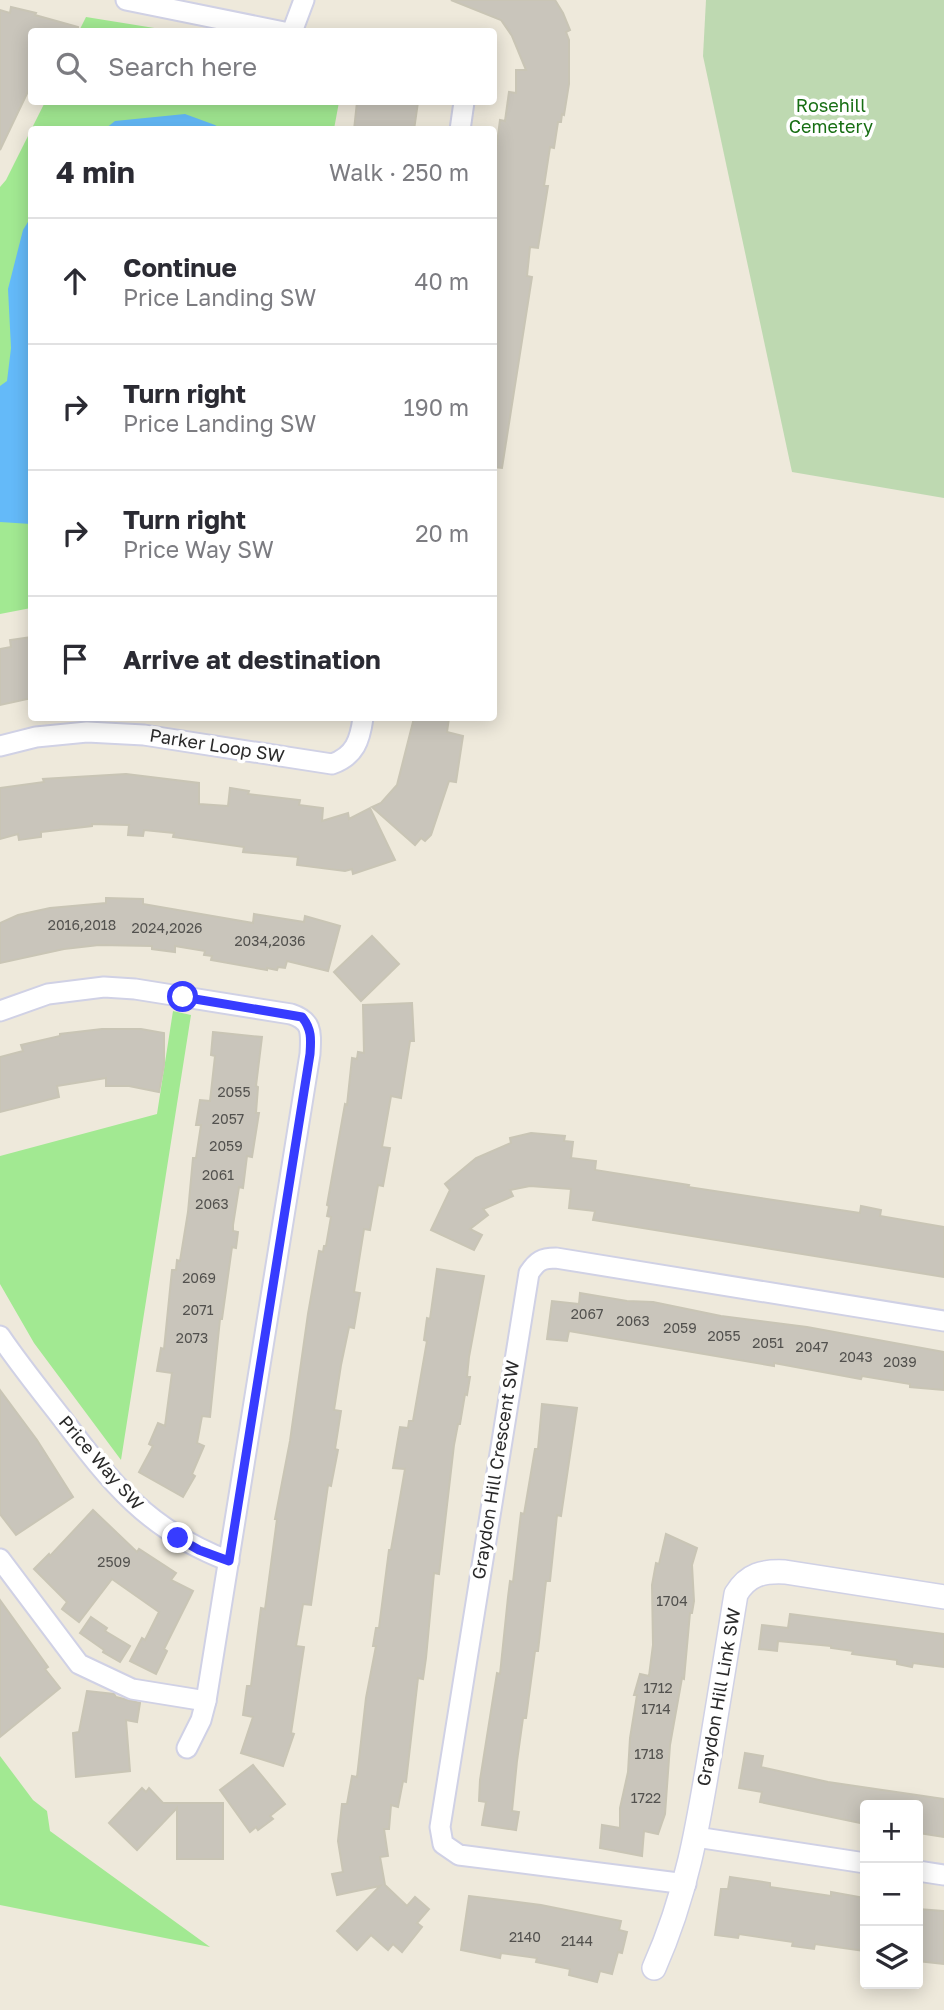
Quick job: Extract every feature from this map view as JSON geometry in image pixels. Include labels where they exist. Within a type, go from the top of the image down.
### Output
[{"type":"street","points":[[126,0],[264,28]]},
{"type":"street","points":[[294,28],[304,0]]},
{"type":"street","points":[[461,126],[464,105]]},
{"type":"street","name":"Parker Loop SW","points":[[0,746],[36,737],[87,732],[144,735],[332,764],[346,759],[356,748],[362,721]]},
{"type":"street","points":[[0,1011],[48,994],[104,987],[135,989],[290,1014],[302,1017],[309,1026],[310,1054],[206,1701],[201,1720],[187,1748]]},
{"type":"street","name":"Graydon Hill Crescent SW","points":[[686,1884],[459,1855],[443,1844],[440,1836],[529,1273],[536,1263],[544,1258],[556,1258],[944,1321]]},
{"type":"street","name":"Price Way SW","points":[[0,1336],[91,1457],[135,1505],[178,1538],[199,1550],[229,1561]]},
{"type":"street","points":[[0,1559],[79,1664],[132,1689],[206,1701]]},
{"type":"street","name":"Graydon Hill Link SW","points":[[654,1968],[674,1922],[686,1884],[736,1594],[743,1583],[754,1575],[785,1572],[944,1597]]},
{"type":"street","points":[[696,1837],[860,1862]]},
{"type":"street","points":[[923,1872],[944,1875]]},
{"type":"green space","name":"Rosehill Cemetery","points":[[706,0],[944,0],[944,498],[792,472],[703,56]]},
{"type":"green space","points":[[86,17],[154,28],[80,28]]},
{"type":"green space","points":[[44,105],[338,105],[335,126],[33,126]]},
{"type":"green space","points":[[28,136],[28,609],[0,614],[0,187]]},
{"type":"green space","points":[[173,1011],[191,1015],[121,1460],[34,1343],[0,1284],[0,1156],[157,1114]]},
{"type":"green space","points":[[0,1756],[33,1800],[47,1811],[50,1831],[210,1947],[0,1905]]},
{"type":"water","points":[[185,114],[216,126],[109,126],[115,121]]},
{"type":"water","points":[[28,222],[28,524],[0,522],[0,386],[7,381],[11,348],[8,289],[23,230]]},
{"type":"building","points":[[451,0],[555,0],[570,30],[566,32],[569,40],[569,84],[564,115],[562,114],[561,122],[558,122],[554,148],[550,147],[544,186],[548,186],[538,248],[530,247],[527,276],[532,277],[502,468],[497,467],[497,143],[500,120],[505,121],[509,92],[516,93],[516,70],[526,70],[512,36],[501,20]]},
{"type":"building","points":[[11,7],[78,28],[28,28],[28,91],[0,150],[0,10],[10,13]]},
{"type":"building","points":[[357,105],[418,105],[415,126],[354,126]]},
{"type":"building","points":[[28,638],[28,699],[0,705],[0,649],[11,647],[10,640]]},
{"type":"building","points":[[413,721],[449,721],[447,732],[463,736],[456,782],[449,781],[431,835],[425,841],[421,838],[415,845],[372,807],[381,803],[397,785]]},
{"type":"building","points":[[126,774],[199,783],[199,804],[228,806],[230,788],[249,791],[248,794],[300,800],[299,805],[323,808],[322,821],[348,813],[349,819],[370,808],[395,860],[353,874],[352,869],[345,871],[297,865],[298,857],[243,852],[244,847],[173,837],[174,833],[144,830],[143,836],[128,835],[129,825],[92,824],[41,832],[41,837],[19,840],[18,834],[0,839],[0,788],[44,782],[43,779]]},
{"type":"building","points":[[106,898],[143,899],[143,904],[253,923],[254,914],[304,922],[305,916],[340,926],[328,971],[287,961],[285,968],[267,970],[211,960],[212,956],[204,955],[205,951],[175,946],[175,952],[152,949],[152,946],[99,945],[64,949],[0,963],[0,923],[18,915],[50,908],[106,903]]},
{"type":"building","points":[[372,936],[399,964],[361,1001],[334,972]]},
{"type":"building","points":[[412,1003],[414,1041],[410,1041],[401,1098],[391,1096],[382,1147],[390,1148],[383,1186],[378,1185],[370,1230],[364,1229],[354,1292],[360,1293],[354,1328],[349,1327],[341,1365],[334,1410],[341,1411],[335,1449],[338,1450],[331,1486],[328,1485],[311,1605],[303,1604],[296,1646],[304,1647],[291,1733],[294,1734],[283,1766],[241,1753],[253,1717],[243,1715],[247,1686],[251,1686],[261,1608],[265,1609],[275,1519],[290,1441],[308,1314],[319,1251],[323,1252],[326,1246],[331,1217],[327,1216],[327,1205],[345,1104],[347,1105],[352,1058],[357,1059],[358,1052],[364,1053],[363,1005]]},
{"type":"building","points":[[102,1029],[141,1029],[164,1033],[164,1065],[159,1092],[129,1086],[106,1086],[106,1078],[57,1086],[59,1097],[0,1112],[0,1057],[23,1051],[21,1045],[60,1034]]},
{"type":"building","points":[[213,1032],[262,1037],[256,1086],[256,1113],[259,1113],[252,1157],[247,1156],[243,1188],[239,1187],[233,1225],[233,1231],[238,1232],[236,1248],[232,1247],[220,1319],[210,1417],[202,1416],[197,1443],[204,1446],[192,1474],[195,1476],[183,1497],[139,1472],[153,1446],[149,1444],[158,1423],[165,1426],[172,1373],[157,1371],[161,1348],[164,1349],[172,1270],[176,1270],[177,1260],[180,1261],[188,1212],[193,1158],[196,1158],[201,1125],[196,1125],[200,1100],[210,1101],[215,1056],[211,1055]]},
{"type":"building","points":[[531,1133],[565,1136],[564,1141],[573,1142],[571,1158],[596,1161],[595,1170],[860,1213],[861,1206],[881,1210],[880,1216],[944,1227],[944,1277],[593,1220],[595,1211],[569,1208],[571,1189],[530,1186],[510,1190],[513,1196],[483,1209],[488,1215],[470,1229],[482,1235],[474,1250],[431,1230],[450,1190],[445,1184],[476,1158],[511,1143],[510,1138]]},
{"type":"building","points":[[437,1269],[484,1276],[469,1357],[467,1395],[465,1394],[454,1445],[439,1574],[434,1573],[426,1658],[423,1679],[418,1678],[406,1782],[403,1781],[398,1807],[391,1805],[389,1829],[384,1829],[388,1856],[380,1857],[385,1885],[407,1906],[415,1897],[429,1909],[417,1923],[422,1927],[402,1952],[393,1944],[388,1950],[371,1935],[357,1950],[337,1931],[380,1886],[337,1895],[332,1874],[343,1872],[338,1841],[342,1804],[347,1804],[352,1776],[357,1777],[366,1698],[376,1646],[373,1646],[376,1628],[379,1628],[389,1550],[405,1469],[393,1468],[400,1427],[408,1428],[409,1421],[413,1421],[427,1341],[424,1340],[427,1318],[430,1319]]},
{"type":"building","points":[[580,1293],[627,1301],[653,1302],[721,1316],[807,1327],[944,1352],[944,1390],[910,1387],[910,1384],[862,1376],[861,1379],[774,1363],[774,1366],[569,1331],[567,1341],[547,1339],[552,1301],[579,1304]]},
{"type":"building","points":[[0,1390],[37,1440],[73,1497],[16,1535],[0,1514]]},
{"type":"building","points":[[542,1404],[577,1408],[561,1516],[557,1515],[550,1581],[546,1581],[538,1651],[535,1651],[526,1718],[523,1718],[512,1811],[519,1812],[516,1830],[482,1825],[486,1802],[479,1801],[480,1780],[497,1673],[500,1674],[510,1581],[513,1582],[521,1513],[524,1514],[535,1449],[538,1449]]},
{"type":"building","points":[[93,1510],[137,1552],[139,1549],[176,1573],[171,1580],[193,1591],[164,1649],[167,1651],[156,1674],[130,1661],[142,1638],[145,1640],[159,1612],[112,1579],[79,1622],[62,1609],[67,1602],[34,1569],[49,1554],[50,1556]]},
{"type":"building","points":[[666,1534],[697,1548],[692,1565],[694,1601],[690,1613],[684,1679],[682,1678],[670,1745],[665,1814],[658,1834],[644,1831],[642,1856],[600,1848],[602,1825],[620,1828],[620,1808],[628,1772],[637,1695],[634,1695],[640,1674],[649,1676],[653,1645],[652,1585]]},
{"type":"building","points":[[0,1600],[60,1688],[0,1737]]},
{"type":"building","points":[[790,1614],[944,1634],[944,1667],[913,1663],[912,1667],[897,1664],[897,1660],[852,1654],[853,1651],[831,1646],[778,1641],[777,1651],[759,1649],[762,1625],[788,1628]]},
{"type":"building","points":[[91,1617],[107,1628],[105,1631],[130,1646],[120,1662],[80,1633]]},
{"type":"building","points":[[87,1691],[114,1694],[116,1697],[140,1703],[137,1722],[126,1720],[130,1771],[76,1777],[73,1733],[79,1732]]},
{"type":"building","points":[[745,1753],[763,1756],[761,1767],[828,1782],[944,1799],[944,1837],[923,1834],[923,1800],[860,1800],[860,1823],[760,1802],[762,1792],[739,1788]]},
{"type":"building","points":[[253,1765],[285,1804],[270,1816],[273,1819],[258,1830],[256,1827],[250,1832],[220,1790]]},
{"type":"building","points":[[142,1788],[146,1792],[149,1788],[163,1803],[223,1803],[223,1859],[177,1859],[177,1808],[137,1850],[109,1823]]},
{"type":"building","points":[[730,1877],[770,1883],[770,1887],[831,1896],[831,1892],[860,1897],[860,1950],[815,1944],[814,1949],[792,1946],[793,1942],[739,1934],[738,1938],[715,1935],[721,1889],[728,1889]]},
{"type":"building","points":[[469,1896],[541,1905],[621,1921],[619,1930],[627,1932],[622,1953],[618,1952],[612,1974],[600,1971],[597,1982],[569,1975],[570,1969],[536,1962],[537,1958],[501,1953],[500,1958],[461,1950]]},
{"type":"building","points":[[923,1909],[944,1911],[944,1964],[923,1962]]},
{"type":"route","points":[[178,1538],[199,1550],[229,1561],[311,1039],[309,1026],[302,1017],[183,997]]}]
